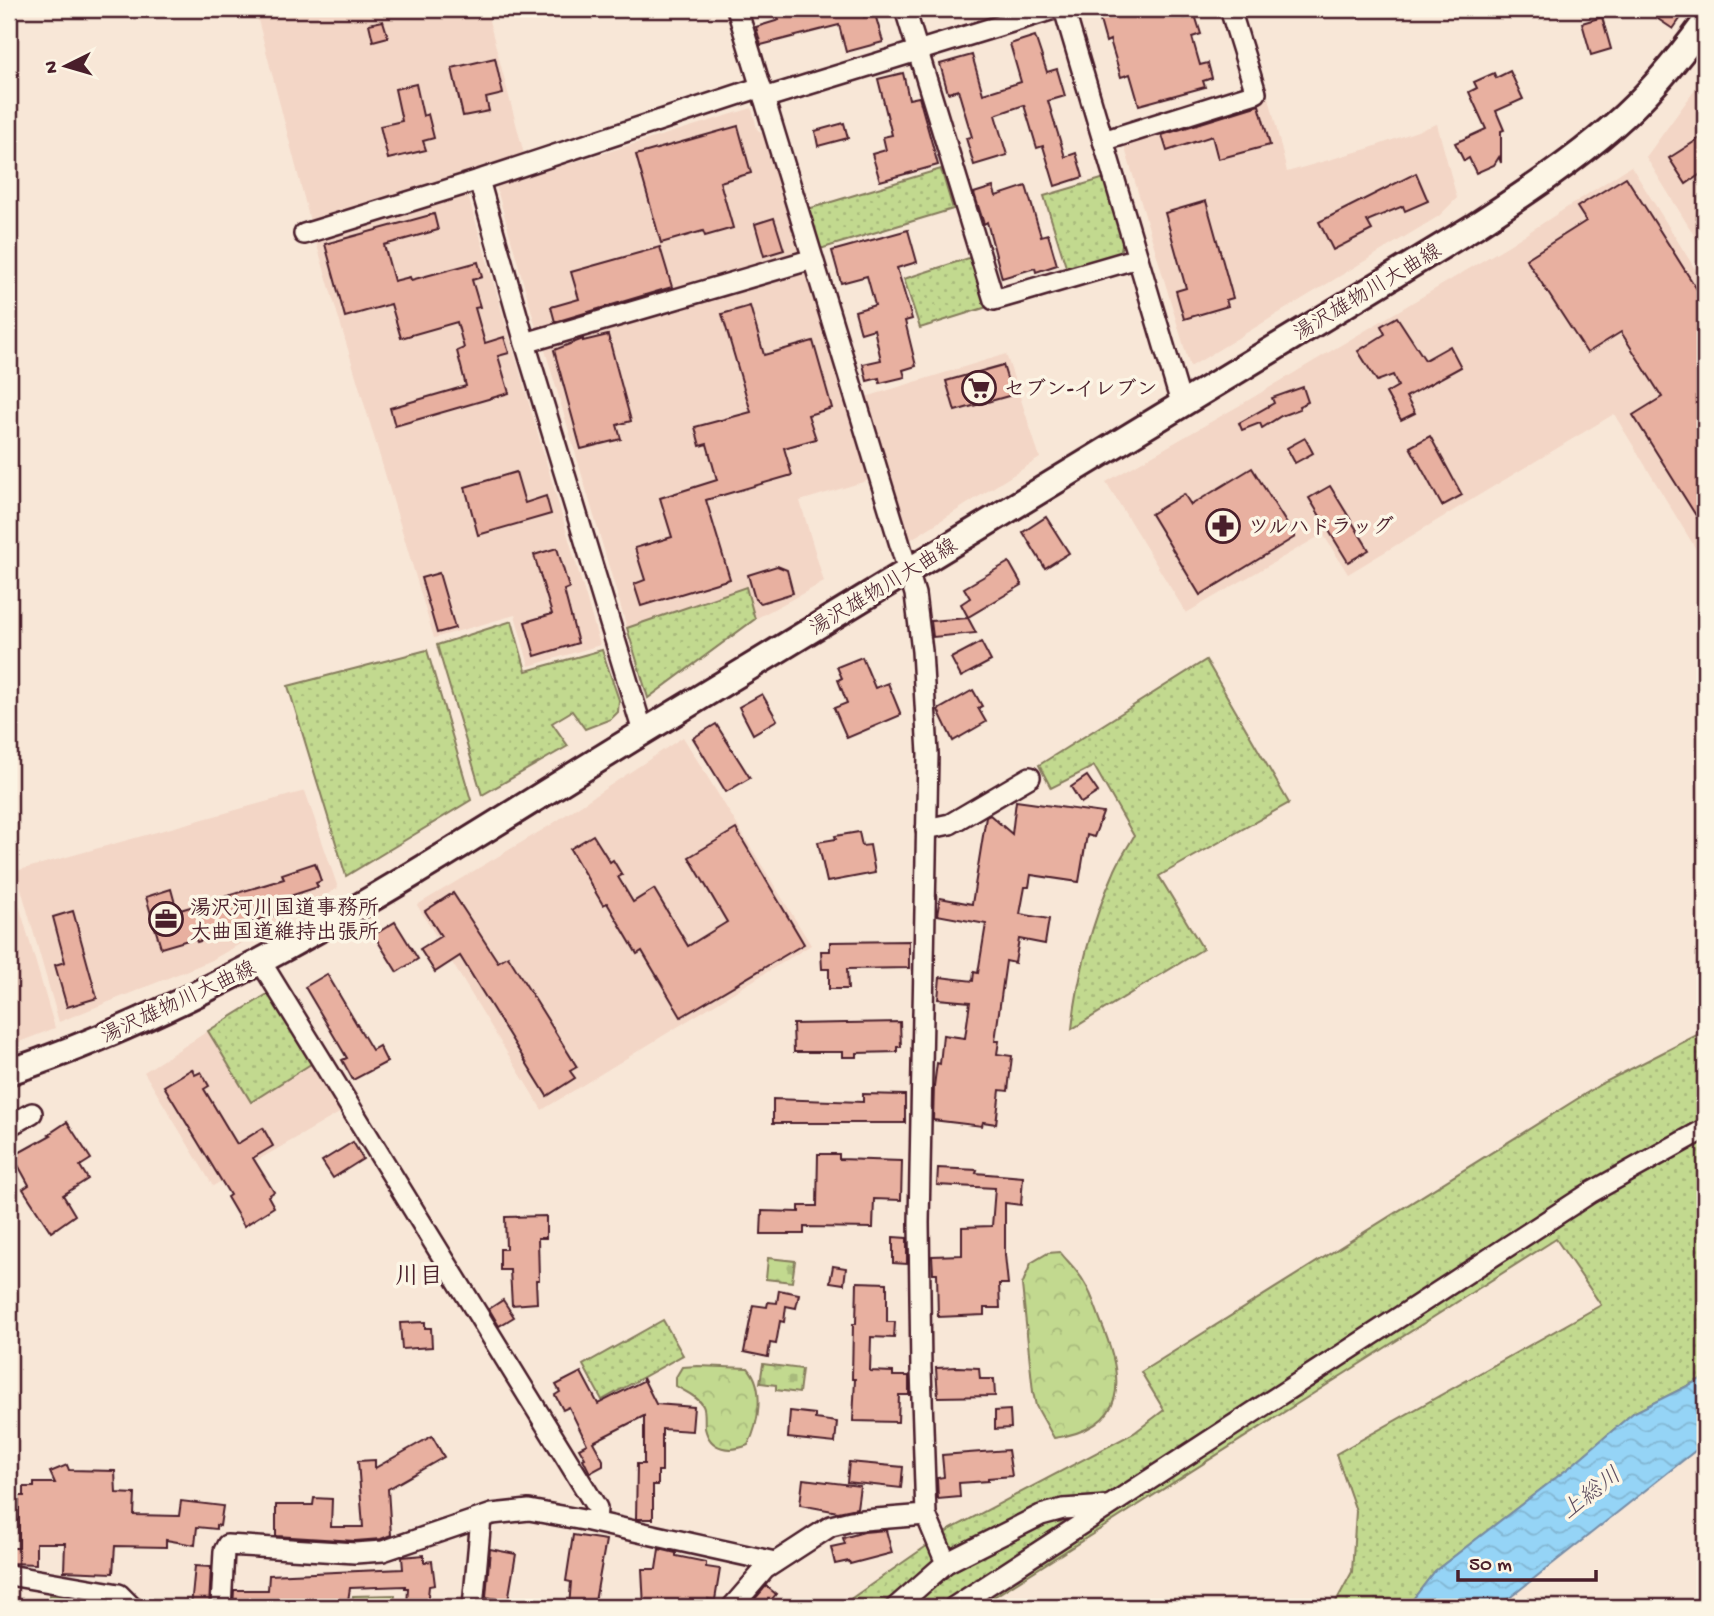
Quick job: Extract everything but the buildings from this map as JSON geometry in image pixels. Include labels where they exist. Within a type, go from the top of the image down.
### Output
[{"type":"main road","name":"湯沢雄物川大曲線","points":[[9,1072],[54,1057],[159,1013],[261,962],[391,887],[1475,226],[1534,188],[1614,126],[1673,65],[1705,22]]},
{"type":"street","points":[[737,9],[915,594],[922,651],[928,754],[919,1223],[926,1515],[946,1563]]},
{"type":"street","points":[[905,9],[994,300],[1138,258]]},
{"type":"street","points":[[304,234],[762,92],[918,51],[1054,9]]},
{"type":"street","points":[[1064,9],[1181,403]]},
{"type":"street","points":[[1103,141],[1256,93],[1230,9]]},
{"type":"street","points":[[479,180],[643,732]]},
{"type":"street","points":[[526,343],[813,259]]},
{"type":"street","points":[[926,829],[950,824],[1030,777]]},
{"type":"street","points":[[261,962],[597,1508],[596,1522]]},
{"type":"street","points":[[9,1126],[32,1113]]},
{"type":"street","points":[[954,1607],[1590,1193],[1705,1129]]},
{"type":"street","points":[[896,1607],[946,1563],[1041,1515],[1063,1508],[1110,1506]]},
{"type":"street","points":[[221,1607],[224,1552],[227,1545],[355,1553],[383,1551],[492,1514],[529,1510],[596,1522],[775,1562]]},
{"type":"street","points":[[732,1607],[765,1569],[831,1526],[851,1521],[926,1515]]},
{"type":"street","points":[[473,1607],[481,1518]]},
{"type":"street","points":[[9,1575],[119,1594],[132,1607]]},
{"type":"shaded area","points":[[267,9],[486,9],[524,154],[310,221],[256,12]]},
{"type":"shaded area","points":[[1705,70],[1705,253],[1646,157],[1692,94]]},
{"type":"shaded area","points":[[1269,97],[1287,172],[1370,148],[1437,124],[1457,198],[1439,216],[1190,367],[1124,145],[1126,140]]},
{"type":"shaded area","points":[[752,108],[757,129],[771,141],[801,251],[537,331],[496,186]]},
{"type":"shaded area","points":[[1631,166],[1705,285],[1705,564],[1614,414],[1348,574],[1323,534],[1186,613],[1106,482],[1509,245]]},
{"type":"shaded area","points":[[468,195],[600,645],[529,666],[515,615],[434,638],[316,242]]},
{"type":"shaded area","points":[[809,270],[873,479],[800,501],[824,582],[755,619],[746,588],[627,628],[545,350]]},
{"type":"shaded area","points":[[1006,354],[1040,458],[910,540],[866,397]]},
{"type":"shaded area","points":[[683,737],[811,945],[542,1110],[417,905],[549,826]]},
{"type":"shaded area","points":[[305,791],[338,888],[210,961],[59,1022],[16,871]]},
{"type":"shaded area","points":[[9,871],[55,1028],[9,1046]]},
{"type":"shaded area","points":[[208,1031],[251,1101],[314,1062],[341,1112],[213,1186],[144,1072]]},
{"type":"green space","points":[[941,169],[953,209],[820,249],[808,209]]},
{"type":"green space","points":[[1105,178],[1123,241],[1120,253],[1067,270],[1044,196]]},
{"type":"green space","points":[[972,257],[987,307],[920,328],[904,279]]},
{"type":"green space","points":[[746,587],[755,619],[648,698],[627,628]]},
{"type":"green space","points":[[512,621],[526,671],[602,650],[619,700],[618,712],[611,719],[585,729],[572,711],[552,723],[568,746],[482,795],[437,645]]},
{"type":"green space","points":[[427,650],[471,800],[346,876],[288,686]]},
{"type":"green space","points":[[1206,660],[1289,803],[1159,876],[1203,949],[1072,1029],[1078,989],[1092,931],[1115,870],[1134,836],[1094,766],[1051,788],[1039,765]]},
{"type":"green space","points":[[271,992],[314,1062],[251,1102],[208,1031]]},
{"type":"green space","points":[[1705,1031],[1705,1377],[1633,1413],[1570,1467],[1435,1571],[1407,1607],[1333,1607],[1352,1572],[1356,1511],[1336,1454],[1601,1305],[1556,1239],[978,1607],[839,1607],[951,1529],[1134,1433],[1164,1410],[1141,1372],[1601,1084]]},
{"type":"green space","points":[[1060,1252],[1079,1274],[1092,1297],[1109,1343],[1116,1381],[1115,1398],[1108,1412],[1096,1423],[1079,1432],[1054,1438],[1036,1406],[1033,1392],[1022,1285],[1031,1263],[1048,1253]]},
{"type":"green space","points":[[768,1258],[795,1261],[792,1282],[766,1279]]},
{"type":"green space","points":[[663,1320],[683,1355],[602,1400],[583,1365]]},
{"type":"green space","points":[[763,1364],[802,1369],[799,1393],[776,1390],[776,1385],[760,1383]]},
{"type":"green space","points":[[682,1367],[748,1368],[757,1385],[758,1406],[755,1427],[748,1445],[728,1449],[711,1441],[705,1428],[703,1406],[695,1397],[676,1386],[676,1377]]},
{"type":"green space","points":[[49,1595],[90,1598],[117,1607],[49,1607]]},
{"type":"green space","points":[[395,1595],[394,1607],[352,1607],[353,1596]]},
{"type":"water","name":"上総川","points":[[1705,1377],[1705,1443],[1498,1607],[1407,1607],[1435,1571],[1570,1467],[1633,1413]]},
{"type":"place","name":"セブン-イレブン","points":[[979,388]]},
{"type":"place","name":"ツルハドラッグ","points":[[1223,526]]},
{"type":"place","name":"湯沢河川国道事務所 大曲国道維持出張所","points":[[166,919]]},
{"type":"district","name":"川目","points":[[419,1275]]}]
